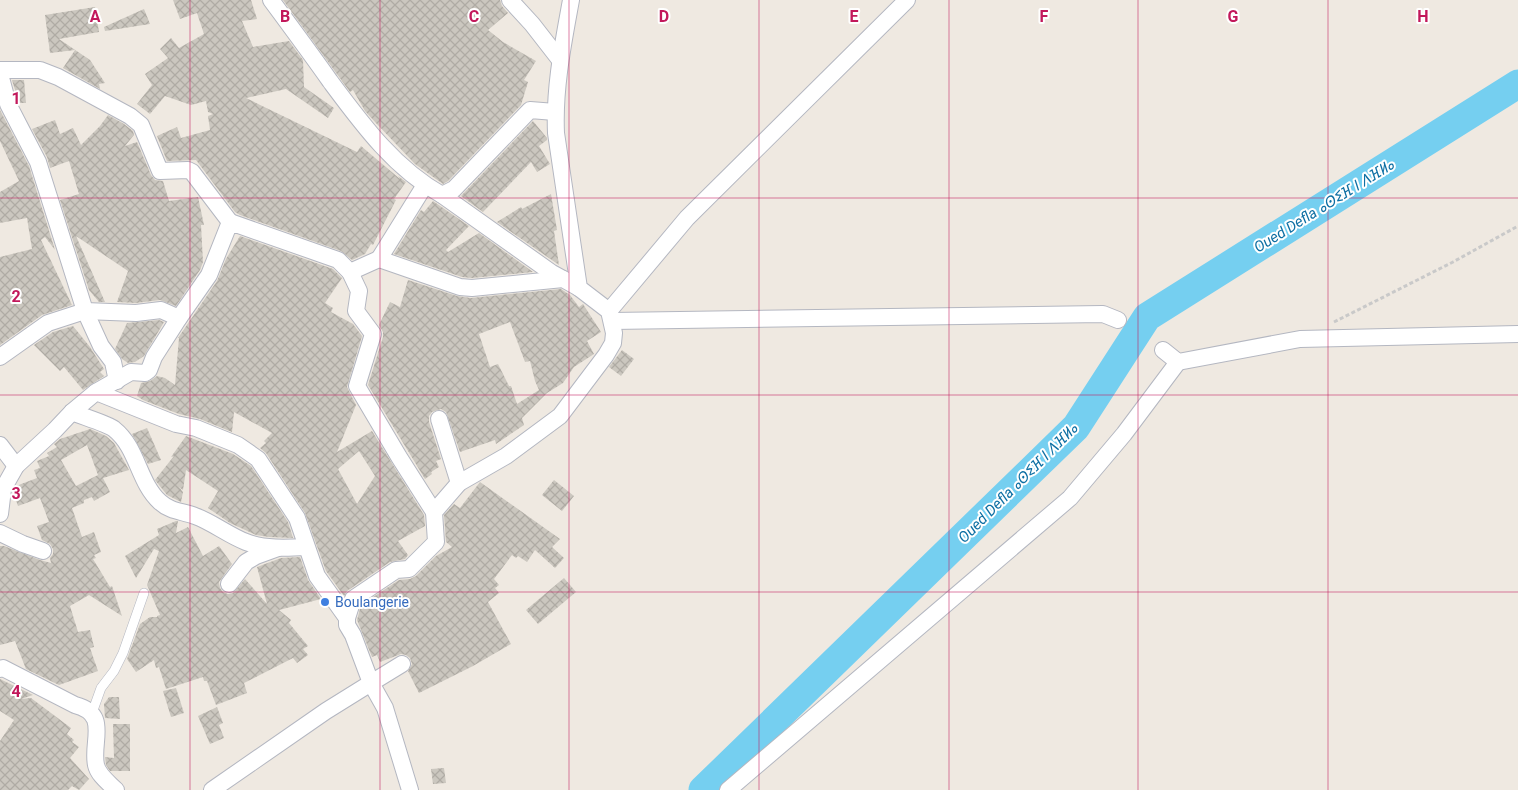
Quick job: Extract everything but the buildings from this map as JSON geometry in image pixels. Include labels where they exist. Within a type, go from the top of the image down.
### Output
[{"type":"street","points":[[271,0],[361,123],[399,164],[425,185],[552,273],[579,288],[610,316],[614,334],[613,343],[560,416],[506,456],[459,483],[434,512]]},
{"type":"street","points":[[510,0],[532,24],[560,60]]},
{"type":"street","points":[[571,0],[560,60],[555,112],[556,133],[579,288]]},
{"type":"street","points":[[610,316],[686,218],[907,0]]},
{"type":"street","points":[[0,70],[40,70],[58,77],[130,116],[141,125],[160,171],[188,170],[192,172],[230,222],[338,260],[350,272],[359,291],[356,311],[372,334],[357,386],[434,512],[436,542],[409,569],[396,570],[353,599],[347,618],[347,625],[353,635],[371,683],[385,708],[410,790]]},
{"type":"street","points":[[0,74],[8,104],[38,162],[85,311],[101,346],[113,362],[117,381]]},
{"type":"street","points":[[442,195],[454,189],[530,110],[555,112]]},
{"type":"street","points":[[350,272],[379,259],[425,185]]},
{"type":"street","points":[[0,514],[3,489],[16,466],[72,412],[96,392],[131,372],[145,373],[149,370],[154,357],[209,275],[230,222]]},
{"type":"street","points":[[379,259],[460,287],[472,288],[562,278]]},
{"type":"street","points":[[0,357],[48,322],[85,311],[136,313],[161,310],[179,318]]},
{"type":"street","points":[[610,316],[1103,314],[1118,320]]},
{"type":"street","points":[[728,790],[1070,498],[1119,441],[1178,362],[1300,339],[1518,334]]},
{"type":"street","points":[[1163,350],[1178,362]]},
{"type":"street","points":[[96,392],[176,424],[196,428],[238,445],[258,459],[296,518],[318,576],[347,618]]},
{"type":"street","points":[[72,412],[112,427],[122,436],[129,444],[150,490],[160,502],[173,511],[195,516],[247,543],[279,548],[306,547]]},
{"type":"street","points":[[439,419],[459,483]]},
{"type":"street","points":[[0,446],[16,466]]},
{"type":"street","points":[[0,533],[23,544],[43,550]]},
{"type":"street","points":[[229,584],[246,562],[256,556],[279,548]]},
{"type":"street","points":[[212,790],[295,732],[402,664]]},
{"type":"street","points":[[0,669],[3,668],[75,705],[84,707],[92,714],[97,726],[96,764],[104,778],[116,790]]},
{"type":"lane","points":[[92,714],[101,688],[114,671],[122,653],[144,593]]},
{"type":"path","points":[[1326,326],[1453,262],[1518,226]]},
{"type":"waterway","name":"Oued Defla ⴰⵙⵉⴼ ⵏ ⴷⴼⵍⴰ","points":[[703,790],[1076,427],[1147,317],[1518,84]]},
{"type":"place","name":"Boulangerie","points":[[325,602]]}]
